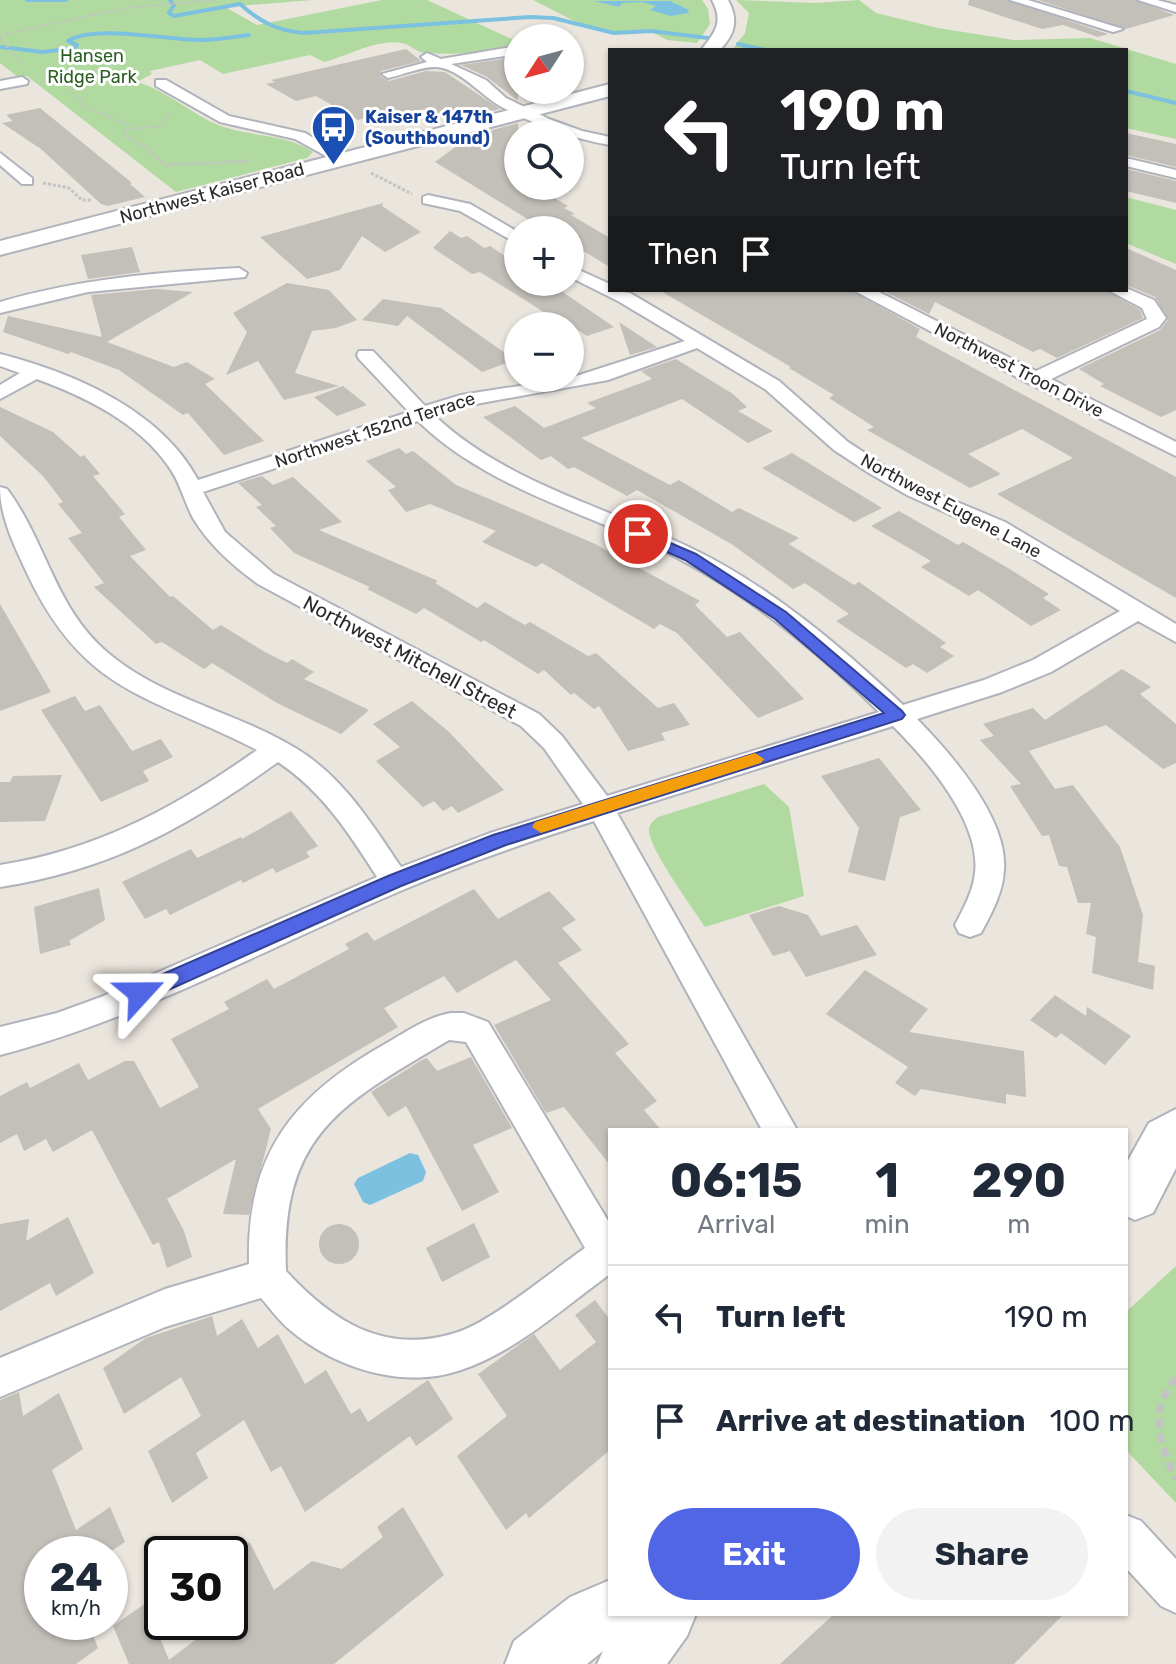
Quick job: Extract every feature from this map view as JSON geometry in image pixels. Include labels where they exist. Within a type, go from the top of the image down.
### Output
[{"type":"main road","points":[[712,48],[723,36],[728,21],[720,0]]},
{"type":"main road","name":"Northwest Kaiser Road","points":[[0,248],[608,91]]},
{"type":"main road","points":[[1146,1193],[1166,1139],[1176,1131]]},
{"type":"main road","points":[[537,1664],[592,1619],[608,1612]]},
{"type":"main road","points":[[629,1664],[664,1616]]},
{"type":"street","points":[[1016,0],[1117,29]]},
{"type":"street","points":[[1144,0],[1176,9]]},
{"type":"street","points":[[1081,29],[1096,24]]},
{"type":"street","points":[[388,74],[433,60],[504,52]]},
{"type":"street","points":[[433,60],[481,83],[501,101],[562,130],[608,141]]},
{"type":"street","points":[[0,85],[25,75]]},
{"type":"street","points":[[161,83],[225,119],[300,136],[344,158]]},
{"type":"street","points":[[0,157],[27,181]]},
{"type":"street","points":[[1128,162],[1176,174]]},
{"type":"street","points":[[428,200],[465,207],[504,231]]},
{"type":"street","points":[[0,308],[34,297],[123,281],[239,273]]},
{"type":"street","name":"Northwest Eugene Lane","points":[[584,278],[608,289]]},
{"type":"street","name":"Northwest Eugene Lane","points":[[614,292],[772,385],[841,446],[876,469],[914,491],[997,527],[1176,634]]},
{"type":"street","name":"Northwest Troon Drive","points":[[866,292],[1176,450]]},
{"type":"street","points":[[1035,379],[1153,323],[1157,318],[1148,304],[1121,292]]},
{"type":"street","name":"Northwest 152nd Terrace","points":[[192,489],[422,414],[501,392],[601,376],[698,342]]},
{"type":"street","points":[[366,355],[422,414],[482,464],[691,557],[742,588],[839,663],[896,715],[955,779],[979,816],[989,850],[991,879],[970,925]]},
{"type":"street","name":"Northwest Mitchell Street","points":[[0,360],[111,403],[136,421],[175,460],[205,518],[244,564],[298,598],[530,720],[553,742],[600,807],[779,1128]]},
{"type":"street","points":[[0,393],[35,372]]},
{"type":"street","points":[[0,493],[16,518],[52,600],[79,639],[105,664],[143,689],[276,750],[312,773],[343,804],[395,881]]},
{"type":"street","points":[[0,1041],[59,1026],[112,1006],[395,881],[500,840],[993,686],[1042,666],[1138,611]]},
{"type":"street","points":[[0,876],[59,863],[158,826],[201,803],[276,750]]},
{"type":"street","points":[[608,1251],[477,1032],[468,1027],[453,1026],[442,1028],[359,1078],[330,1098],[308,1121],[278,1178],[265,1242],[268,1278],[301,1315],[327,1334],[360,1350],[400,1358],[459,1352],[493,1335],[608,1254]]},
{"type":"street","points":[[0,1378],[168,1306],[221,1287],[268,1278]]},
{"type":"street","points":[[1128,1538],[1176,1591]]},
{"type":"path","points":[[131,127],[86,107],[65,84],[25,75],[0,37],[126,8],[215,0]]},
{"type":"path","points":[[181,110],[169,113],[166,121],[159,126],[131,127],[124,130],[124,135],[142,144],[165,165],[255,160]]},
{"type":"path","points":[[344,158],[391,185],[428,200]]},
{"type":"path","points":[[27,181],[69,188],[84,201],[96,199]]},
{"type":"path","points":[[1176,1378],[1162,1392],[1157,1417],[1160,1440],[1176,1479]]},
{"type":"green space","name":"Hansen Ridge Park","points":[[0,0],[313,0],[225,7],[257,25],[382,0],[427,0],[504,36],[504,48],[482,52],[422,53],[393,42],[373,45],[324,62],[310,55],[223,74],[200,60],[150,71],[152,74],[137,82],[160,91],[213,123],[292,142],[313,152],[307,158],[176,192],[27,76],[18,77],[0,63]]},
{"type":"green space","points":[[533,0],[702,0],[708,9],[710,24],[697,43],[667,40],[650,31],[619,34],[580,24]]},
{"type":"green space","points":[[736,0],[816,3],[859,0],[876,13],[938,28],[1014,40],[1090,38],[1123,48],[734,48],[745,33],[749,13]]},
{"type":"green space","points":[[1128,49],[1176,64],[1176,139],[1128,128]]},
{"type":"green space","points":[[1128,198],[1176,210],[1176,264],[1128,244]]},
{"type":"green space","points":[[764,784],[789,807],[804,896],[705,927],[657,853],[649,832],[650,825],[658,817]]},
{"type":"green space","points":[[1176,1266],[1176,1503],[1128,1452],[1128,1310]]},
{"type":"water","points":[[594,1],[670,1],[689,10],[688,13],[671,16],[650,10],[656,6],[642,2],[622,3],[619,7]]},
{"type":"water","points":[[410,1153],[418,1155],[426,1172],[423,1181],[370,1205],[363,1202],[354,1184],[358,1178]]},
{"type":"building","points":[[969,0],[1007,0],[1108,34],[1098,37],[1063,25],[1042,29],[968,5]]},
{"type":"building","points":[[1038,0],[1135,0],[1174,15],[1126,29]]},
{"type":"building","points":[[406,49],[421,61],[381,71],[380,76],[389,81],[426,71],[445,72],[500,109],[449,122],[425,109],[376,121],[369,117],[358,120],[316,96],[296,101],[266,84],[275,82],[271,80]]},
{"type":"building","points":[[504,59],[504,90],[487,77],[461,65]]},
{"type":"building","points":[[40,108],[145,197],[107,206],[101,204],[41,149],[2,123],[13,121],[6,115]]},
{"type":"building","points":[[504,127],[504,200],[558,200],[575,214],[522,216],[435,162],[470,136]]},
{"type":"building","points":[[1128,133],[1176,144],[1176,167],[1128,155]]},
{"type":"building","points":[[1128,169],[1176,181],[1176,203],[1128,191]]},
{"type":"building","points":[[383,203],[382,206],[421,232],[385,252],[362,236],[340,270],[307,279],[260,237]]},
{"type":"building","points":[[584,223],[608,237],[608,266],[584,251]]},
{"type":"building","points":[[450,231],[461,238],[467,236],[484,248],[490,246],[504,256],[504,287],[480,272],[472,274],[433,248]]},
{"type":"building","points":[[132,247],[140,272],[88,279],[81,255]]},
{"type":"building","points":[[1128,249],[1176,270],[1176,410],[1161,417],[1100,386],[1104,384],[1079,369],[1160,330],[1168,320],[1155,297],[1128,286]]},
{"type":"building","points":[[287,283],[329,290],[357,320],[336,328],[312,331],[295,373],[339,386],[284,400],[258,361],[226,375],[247,332],[233,313]]},
{"type":"building","points":[[156,289],[193,292],[107,342],[174,367],[187,362],[215,379],[205,384],[264,441],[224,455],[188,413],[183,415],[119,370],[3,332],[8,316],[102,337],[91,295]]},
{"type":"building","points":[[662,292],[854,292],[920,329],[916,337],[1176,477],[1176,598],[997,494],[1073,458],[1022,429],[968,454],[1001,474],[970,488],[867,430],[874,427],[829,398],[834,395]]},
{"type":"building","points":[[886,292],[1108,292],[1140,310],[1143,318],[1057,358],[1040,349],[1033,352],[935,302],[929,314]]},
{"type":"building","points":[[518,296],[569,296],[614,327],[587,336],[584,334],[584,312],[544,312]]},
{"type":"building","points":[[383,299],[441,308],[504,352],[504,364],[482,372],[407,316],[398,326],[362,320]]},
{"type":"building","points":[[619,322],[657,347],[630,355]]},
{"type":"building","points":[[676,359],[733,394],[747,407],[738,411],[773,431],[748,443],[682,399],[581,438],[670,485],[679,480],[732,512],[739,508],[799,538],[789,544],[854,585],[859,582],[946,643],[940,647],[954,656],[927,673],[913,664],[906,668],[836,621],[849,614],[805,583],[793,589],[733,545],[637,490],[627,496],[574,467],[568,469],[551,456],[541,460],[483,417],[515,406],[544,428],[596,408],[587,403],[652,379],[641,371]]},
{"type":"building","points":[[343,386],[367,405],[337,416],[314,397]]},
{"type":"building","points":[[0,407],[53,432],[81,457],[84,455],[100,474],[93,476],[125,514],[119,517],[146,550],[130,556],[170,597],[173,596],[213,630],[221,625],[287,663],[292,659],[314,672],[304,679],[369,710],[341,734],[277,703],[212,663],[204,669],[162,642],[156,644],[94,587],[104,583],[68,538],[82,533],[58,504],[63,502],[43,476],[0,436]]},
{"type":"building","points":[[399,448],[406,454],[413,451],[456,485],[593,543],[700,601],[695,605],[727,637],[740,632],[804,699],[758,718],[677,633],[660,624],[654,629],[542,563],[536,567],[482,542],[496,531],[430,504],[406,512],[388,490],[396,487],[366,461]]},
{"type":"building","points":[[792,453],[882,508],[854,522],[762,468]]},
{"type":"building","points":[[262,476],[273,485],[293,477],[342,522],[319,530],[438,581],[435,583],[477,608],[485,602],[525,625],[530,622],[588,656],[596,653],[658,708],[674,703],[690,725],[661,733],[665,740],[628,751],[599,706],[594,709],[574,693],[571,695],[544,670],[538,674],[424,608],[416,614],[367,589],[370,587],[294,553],[270,528],[276,526],[256,507],[262,505],[238,483]]},
{"type":"building","points":[[899,511],[958,545],[963,542],[1008,568],[1049,594],[1043,598],[1061,610],[1031,626],[978,590],[969,596],[921,567],[931,561],[871,526]]},
{"type":"building","points":[[0,604],[51,692],[0,711]]},
{"type":"building","points":[[1122,669],[1151,687],[1140,694],[1176,724],[1176,763],[1163,769],[1106,725],[1029,751],[1055,789],[1073,785],[1120,847],[1143,915],[1138,962],[1155,966],[1153,990],[1092,973],[1096,937],[1086,934],[1091,903],[1078,903],[1067,867],[1059,866],[1049,835],[1042,836],[1010,786],[1021,784],[980,740],[994,736],[983,724],[1033,708],[1045,720]]},
{"type":"building","points":[[75,696],[85,711],[100,705],[132,751],[161,739],[173,757],[143,771],[149,781],[101,802],[41,710]]},
{"type":"building","points":[[412,701],[449,732],[504,790],[458,813],[452,806],[443,811],[434,801],[423,807],[376,761],[400,747],[373,724]]},
{"type":"building","points":[[879,758],[921,810],[900,817],[885,881],[848,872],[859,828],[821,776]]},
{"type":"building","points":[[62,775],[45,821],[0,822],[0,782],[10,782],[13,776]]},
{"type":"building","points":[[291,811],[318,846],[306,852],[310,857],[276,873],[273,868],[170,915],[166,909],[145,919],[122,882],[191,849],[197,858],[242,839]]},
{"type":"building","points":[[99,888],[105,920],[69,941],[71,945],[40,954],[34,907]]},
{"type":"building","points":[[474,889],[498,919],[549,891],[576,920],[562,928],[582,950],[558,963],[629,1044],[615,1053],[657,1101],[644,1110],[659,1128],[608,1128],[608,1162],[564,1107],[546,1113],[494,1025],[551,1000],[516,960],[457,993],[444,976],[384,1008],[398,1027],[258,1109],[271,1129],[249,1215],[223,1214],[236,1159],[167,1199],[184,1231],[192,1257],[167,1268],[159,1242],[153,1245],[92,1130],[53,1152],[46,1139],[24,1151],[17,1134],[0,1143],[0,1096],[27,1082],[30,1088],[79,1063],[88,1080],[125,1061],[134,1061],[160,1108],[199,1087],[171,1039],[229,1009],[224,1002],[267,979],[274,989],[349,949],[345,944],[367,932],[374,941]]},
{"type":"building","points":[[779,906],[808,915],[821,936],[857,925],[877,955],[806,977],[790,951],[773,956],[749,915]]},
{"type":"building","points":[[865,970],[928,1009],[909,1032],[1024,1051],[1026,1097],[1006,1094],[1006,1104],[921,1089],[915,1096],[895,1083],[908,1067],[826,1014]]},
{"type":"building","points":[[1055,995],[1086,1016],[1087,1007],[1131,1036],[1105,1065],[1061,1033],[1056,1038],[1030,1020]]},
{"type":"building","points":[[471,1057],[512,1128],[473,1145],[499,1192],[462,1211],[406,1106],[388,1117],[371,1092],[427,1058],[437,1071]]},
{"type":"building","points":[[68,1217],[94,1273],[56,1296],[50,1283],[0,1311],[0,1224],[29,1219],[26,1241]]},
{"type":"building","points":[[474,1223],[490,1257],[442,1282],[426,1248]]},
{"type":"building","points":[[339,1224],[353,1230],[359,1244],[353,1258],[339,1264],[325,1258],[319,1244],[325,1230]]},
{"type":"building","points":[[595,1300],[608,1317],[608,1452],[529,1518],[526,1513],[506,1530],[457,1456],[507,1416],[478,1374],[534,1334],[560,1370],[596,1342],[575,1315]]},
{"type":"building","points":[[212,1316],[217,1336],[242,1319],[258,1348],[278,1334],[305,1384],[326,1370],[351,1414],[360,1408],[368,1422],[428,1380],[453,1419],[416,1446],[410,1436],[305,1512],[281,1466],[271,1472],[244,1420],[196,1453],[208,1478],[172,1503],[148,1451],[201,1416],[181,1377],[124,1414],[103,1368],[146,1338]]},
{"type":"building","points":[[19,1392],[23,1416],[59,1393],[83,1449],[52,1470],[76,1530],[110,1507],[122,1536],[24,1536],[24,1640],[95,1640],[98,1648],[76,1664],[0,1664],[0,1400]]},
{"type":"building","points":[[403,1507],[444,1575],[334,1664],[129,1664],[119,1640],[128,1640],[128,1616],[144,1604],[144,1640],[161,1640],[169,1660],[195,1640],[248,1640],[248,1542],[274,1590],[312,1561],[342,1569],[383,1537],[377,1527]]},
{"type":"building","points":[[832,1616],[1062,1616],[1014,1664],[780,1664]]},
{"type":"waterway","points":[[27,0],[66,0]]},
{"type":"waterway","points":[[170,0],[174,5],[169,13],[174,16],[240,4],[270,24],[304,33],[530,17],[553,18],[614,33],[651,31],[708,38]]},
{"type":"waterway","points":[[0,47],[43,52],[74,48],[77,45],[68,41],[80,36],[112,33],[199,40],[249,35]]},
{"type":"waterway","points":[[738,44],[756,48]]},
{"type":"waterway","points":[[1128,91],[1176,103]]},
{"type":"slow traffic","points":[[541,827],[755,759]]},
{"type":"place","name":"Kaiser & 147th (Southbound)","points":[[334,166]]},
{"type":"route","points":[[140,993],[395,881],[500,840],[896,715],[839,663],[742,588],[691,557],[638,534]]}]
